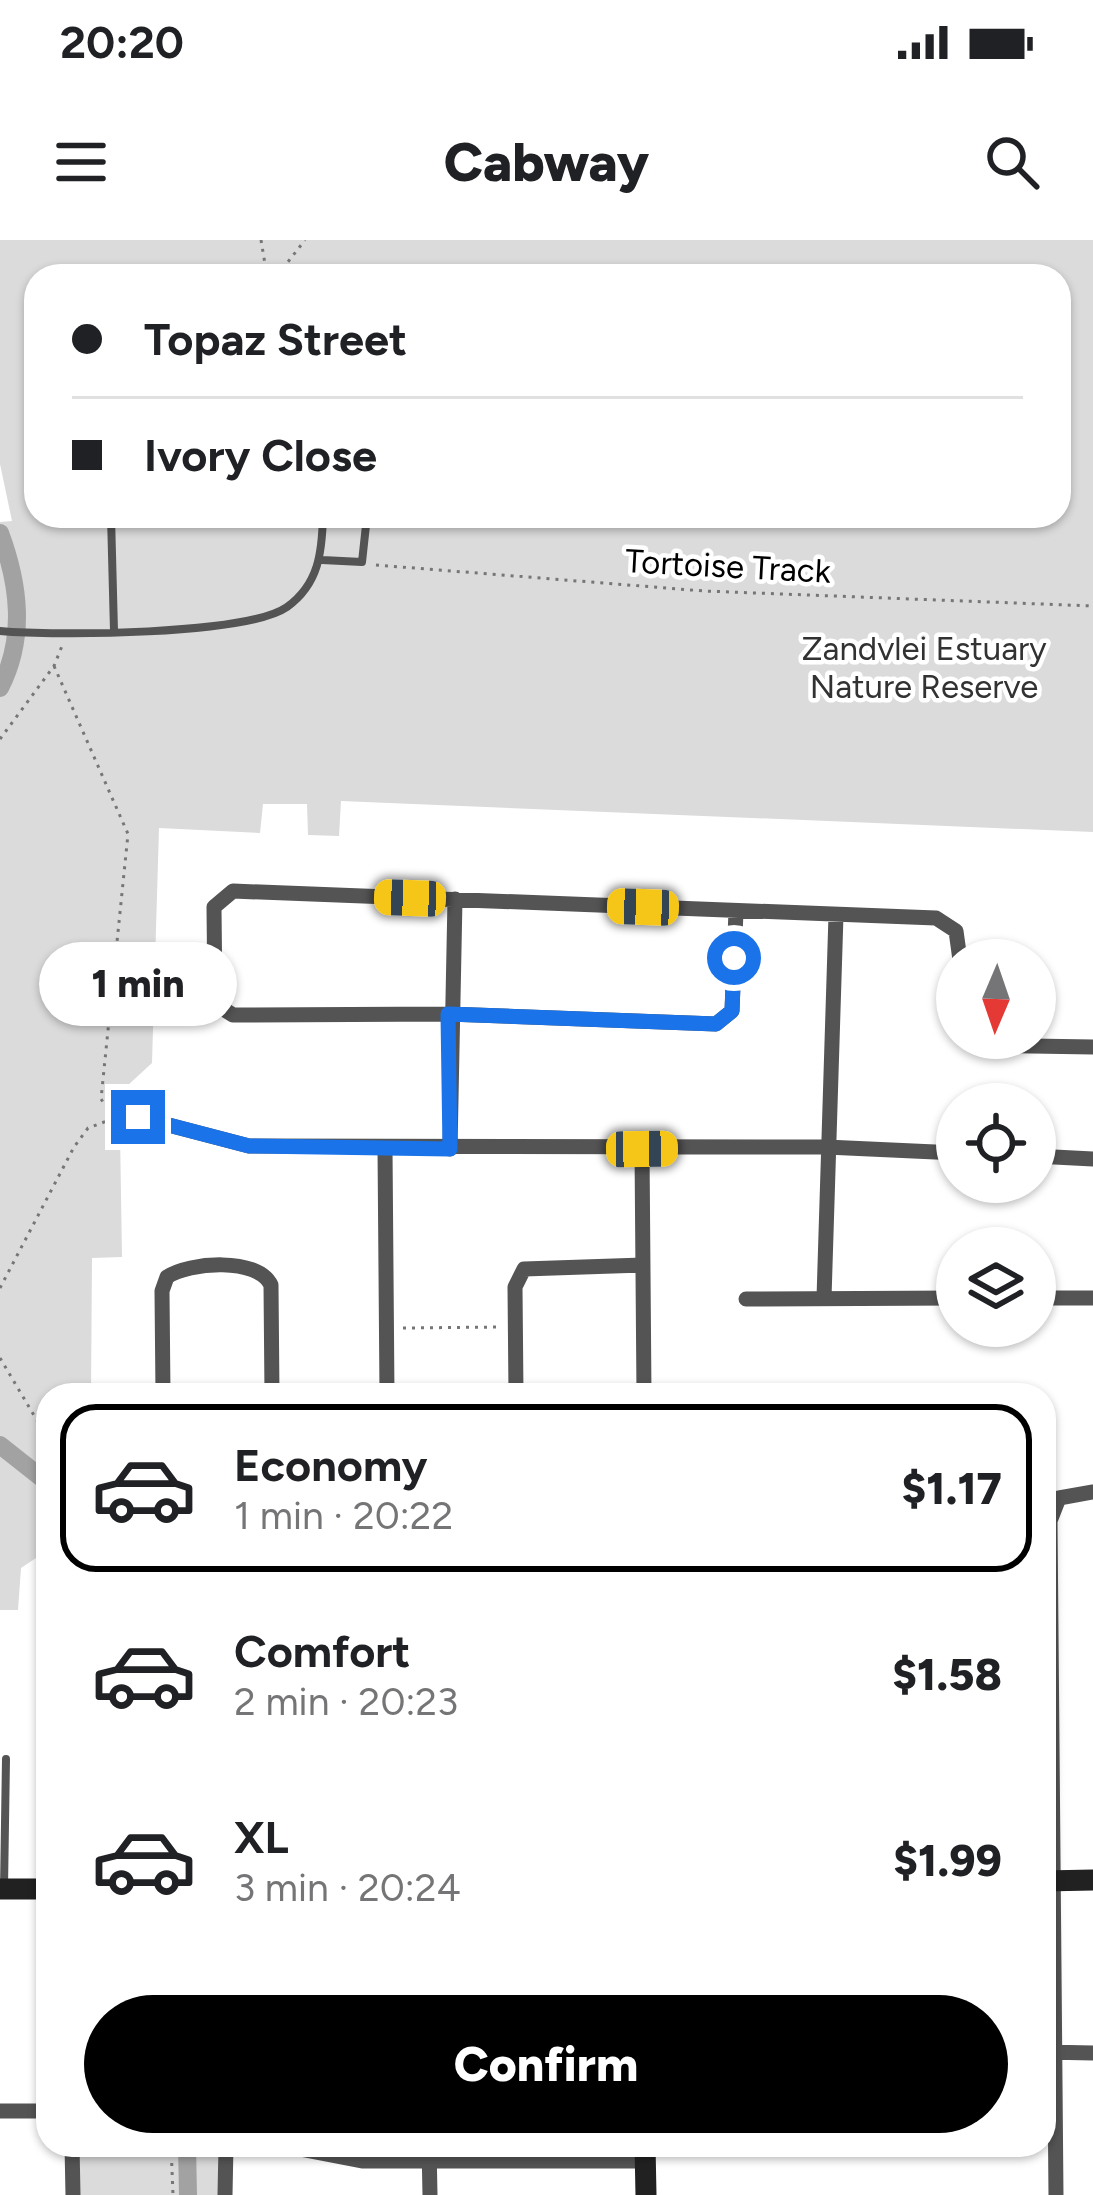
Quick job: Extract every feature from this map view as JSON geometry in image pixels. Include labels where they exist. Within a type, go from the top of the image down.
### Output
[{"type":"main road","points":[[1056,1881],[1093,1880]]},
{"type":"main road","points":[[2,1889],[36,1888]]},
{"type":"main road","points":[[645,2157],[646,2195]]},
{"type":"street","points":[[736,911],[732,1011],[720,1022],[228,1014],[215,1004],[211,990],[212,913],[219,898],[233,891],[942,919],[958,939]]},
{"type":"street","points":[[450,1149],[448,1014],[455,899]]},
{"type":"street","points":[[824,1298],[836,915]]},
{"type":"street","points":[[1056,1046],[1093,1047]]},
{"type":"street","points":[[130,1116],[249,1146],[826,1147],[936,1152]]},
{"type":"street","points":[[385,1148],[387,1383]]},
{"type":"street","points":[[642,1149],[644,1383]]},
{"type":"street","points":[[1056,1157],[1093,1159]]},
{"type":"street","points":[[516,1383],[515,1287],[527,1267],[643,1264]]},
{"type":"street","points":[[163,1383],[162,1292],[167,1277],[188,1268],[251,1268],[266,1274],[271,1285],[272,1383]]},
{"type":"street","points":[[746,1299],[936,1298]]},
{"type":"street","points":[[1056,1298],[1093,1298]]},
{"type":"street","points":[[1056,1505],[1071,1492],[1093,1492]]},
{"type":"street","points":[[1056,2052],[1093,2053]]},
{"type":"street","points":[[0,2111],[36,2110]]},
{"type":"street","points":[[72,2157],[73,2195]]},
{"type":"street","points":[[225,2195],[226,2157]]},
{"type":"street","points":[[334,2157],[372,2157]]},
{"type":"street","points":[[429,2157],[430,2195]]},
{"type":"street","points":[[1054,2157],[1056,2195]]},
{"type":"lane","points":[[112,528],[114,631]]},
{"type":"lane","points":[[1,631],[65,636],[274,615],[302,593],[322,560],[323,528]]},
{"type":"lane","points":[[322,560],[362,562],[366,528]]},
{"type":"lane","points":[[2,1889],[6,1759]]},
{"type":"path","points":[[286,264],[305,240]]},
{"type":"path","name":"Tortoise Track","points":[[362,562],[406,571],[704,591],[1093,606]]},
{"type":"path","points":[[0,739],[54,666],[65,636]]},
{"type":"path","points":[[54,666],[128,834],[101,1099],[112,1115],[130,1116]]},
{"type":"path","points":[[0,1288],[88,1128],[130,1116]]},
{"type":"path","points":[[386,1328],[516,1327]]},
{"type":"path","points":[[0,1358],[36,1419]]},
{"type":"path","points":[[171,2157],[173,2195]]},
{"type":"green space","name":"Zandvlei Estuary Nature Reserve","points":[[0,240],[1093,240],[1093,832],[341,801],[339,836],[308,835],[307,804],[263,804],[260,833],[159,828],[152,1063],[127,1086],[120,1132],[122,1257],[92,1258],[91,1383],[36,1383],[36,1558],[21,1568],[18,1610],[0,1610],[0,522],[12,521],[0,464]]},
{"type":"green space","points":[[79,2157],[218,2157],[218,2195],[79,2195]]},
{"type":"waterway","points":[[0,533],[17,611],[14,649],[0,688]]},
{"type":"waterway","points":[[0,1445],[36,1474]]},
{"type":"waterway","points":[[187,2157],[188,2195]]},
{"type":"route","points":[[138,1117],[249,1146],[450,1149],[448,1014],[716,1024],[732,1011],[734,958]]}]
